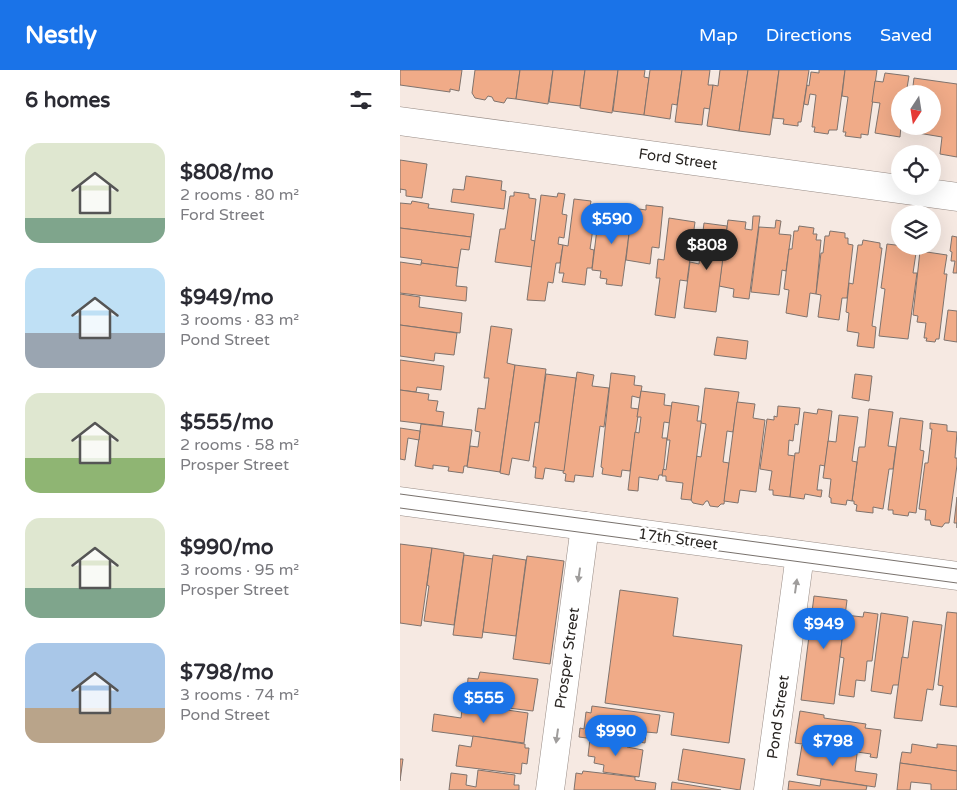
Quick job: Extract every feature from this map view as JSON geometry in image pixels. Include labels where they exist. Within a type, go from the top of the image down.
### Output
[{"type":"street","name":"Ford Street","points":[[400,121],[957,197]]},
{"type":"street","name":"17th Street","points":[[400,501],[957,576]]},
{"type":"street","name":"Prosper Street","points":[[550,790],[585,526]]},
{"type":"street","name":"Pond Street","points":[[768,790],[800,555]]},
{"type":"building","points":[[400,70],[462,70],[459,91],[450,89],[450,92],[400,85]]},
{"type":"building","points":[[475,70],[520,70],[516,99],[507,98],[504,103],[494,101],[492,97],[488,96],[485,100],[475,98],[472,93]]},
{"type":"building","points":[[520,70],[553,70],[548,104],[516,99]]},
{"type":"building","points":[[553,70],[585,70],[580,106],[549,102]]},
{"type":"building","points":[[585,70],[618,70],[612,113],[580,108]]},
{"type":"building","points":[[618,70],[645,70],[644,77],[649,78],[644,115],[613,111]]},
{"type":"building","points":[[650,70],[682,70],[677,105],[672,104],[670,119],[644,115]]},
{"type":"building","points":[[682,70],[710,70],[708,85],[713,85],[710,109],[704,108],[702,125],[675,122]]},
{"type":"building","points":[[720,70],[748,70],[739,131],[707,126],[713,85],[718,86]]},
{"type":"building","points":[[748,70],[779,70],[770,135],[739,131]]},
{"type":"building","points":[[779,70],[809,70],[801,122],[798,122],[798,126],[783,124],[784,119],[773,118]]},
{"type":"building","points":[[819,70],[845,70],[837,130],[829,130],[828,134],[814,132],[815,127],[812,127],[816,95],[810,94],[808,105],[804,104],[811,72],[819,73]]},
{"type":"building","points":[[845,70],[877,70],[868,135],[861,134],[861,138],[845,136],[846,132],[843,132],[848,97],[842,96]]},
{"type":"building","points":[[885,73],[909,76],[908,85],[891,85],[891,135],[900,135],[900,137],[875,133],[880,103],[872,102],[875,81],[883,82]]},
{"type":"building","points":[[914,78],[957,84],[957,157],[941,154],[942,137],[930,135],[941,135],[941,85],[913,85]]},
{"type":"building","points":[[400,160],[427,164],[422,198],[406,196],[406,190],[400,189]]},
{"type":"building","points":[[466,176],[502,181],[501,190],[506,191],[504,209],[451,202],[453,189],[464,190]]},
{"type":"building","points":[[514,192],[529,194],[529,198],[536,199],[531,240],[535,241],[532,267],[495,262],[500,229],[505,229],[510,196],[514,196]]},
{"type":"building","points":[[558,193],[565,194],[562,214],[567,215],[564,238],[559,237],[558,244],[563,245],[560,263],[556,263],[553,283],[548,282],[545,301],[527,300],[541,195],[557,197]]},
{"type":"building","points":[[574,199],[591,201],[590,207],[596,208],[590,249],[594,250],[592,268],[587,268],[585,285],[562,282],[564,273],[559,273],[563,245],[568,246]]},
{"type":"building","points":[[412,201],[429,204],[428,208],[474,214],[471,237],[400,228],[400,203],[411,204]]},
{"type":"building","points":[[622,204],[628,205],[624,233],[629,234],[622,286],[606,284],[607,279],[600,278],[601,271],[592,270],[597,229],[601,230],[603,209],[606,210],[607,205],[621,207]]},
{"type":"building","points":[[646,205],[663,207],[659,248],[652,247],[650,264],[626,260],[632,208],[646,210]]},
{"type":"building","points":[[753,216],[760,216],[749,299],[733,297],[734,289],[719,286],[728,220],[746,222],[745,229],[752,230]]},
{"type":"building","points":[[669,218],[695,222],[687,281],[680,280],[675,318],[655,315],[660,278],[656,278],[658,259],[664,260]]},
{"type":"building","points":[[776,220],[781,221],[779,234],[791,235],[786,271],[782,270],[779,295],[751,292],[759,227],[775,228]]},
{"type":"building","points":[[704,223],[727,226],[716,312],[684,308],[690,262],[699,264]]},
{"type":"building","points":[[799,226],[814,228],[813,234],[817,234],[816,240],[821,240],[816,294],[810,293],[807,317],[786,313],[789,290],[784,289],[789,249],[792,249],[794,231],[798,231]]},
{"type":"building","points":[[400,228],[471,237],[469,250],[461,249],[458,268],[421,263],[422,260],[400,257]]},
{"type":"building","points":[[830,231],[845,233],[845,238],[848,238],[848,244],[853,245],[847,298],[842,298],[839,320],[818,317],[821,295],[816,294],[821,253],[823,253],[825,236],[829,236]]},
{"type":"building","points":[[952,236],[957,237],[957,273],[953,273],[955,261],[951,261]]},
{"type":"building","points":[[863,240],[880,243],[880,248],[882,248],[872,326],[876,327],[874,348],[857,346],[859,333],[847,331],[849,313],[846,312],[849,283],[853,284],[858,245],[862,245]]},
{"type":"building","points":[[887,244],[891,244],[891,255],[916,255],[913,273],[917,273],[908,339],[879,336],[885,289],[881,288]]},
{"type":"building","points":[[920,255],[947,255],[944,274],[947,274],[939,339],[936,339],[935,342],[926,341],[927,338],[924,338],[926,323],[917,322],[918,316],[913,315]]},
{"type":"building","points":[[400,262],[458,268],[456,286],[467,287],[466,301],[400,293]]},
{"type":"building","points":[[400,294],[420,297],[419,307],[462,313],[460,333],[400,325]]},
{"type":"building","points":[[948,310],[957,311],[957,342],[944,340]]},
{"type":"building","points":[[400,325],[457,333],[454,355],[435,353],[434,361],[400,356]]},
{"type":"building","points":[[491,326],[512,329],[507,363],[515,365],[500,472],[467,467],[470,446],[478,447],[480,432],[475,431],[478,408],[485,409],[489,378],[484,378]]},
{"type":"building","points":[[717,337],[748,341],[746,359],[714,355]]},
{"type":"building","points":[[400,360],[444,366],[441,390],[417,387],[416,392],[400,390]]},
{"type":"building","points":[[515,365],[546,369],[539,423],[535,422],[529,461],[512,458],[509,475],[500,473]]},
{"type":"building","points":[[577,372],[594,375],[592,386],[609,388],[604,427],[600,426],[593,477],[575,475],[574,482],[565,481],[566,474],[563,473]]},
{"type":"building","points":[[611,373],[635,376],[634,385],[642,386],[640,398],[632,396],[631,408],[639,409],[630,471],[622,470],[621,477],[602,474],[603,468],[601,467]]},
{"type":"building","points":[[546,374],[576,378],[564,471],[545,468],[543,479],[535,478],[536,467],[533,467]]},
{"type":"building","points":[[855,374],[872,376],[869,401],[852,398]]},
{"type":"building","points":[[705,388],[739,392],[733,432],[727,431],[723,462],[729,463],[724,504],[718,507],[710,506],[708,501],[703,505],[693,503],[691,500],[696,456],[701,457],[706,424],[701,423]]},
{"type":"building","points":[[400,390],[429,394],[428,400],[438,401],[436,411],[444,412],[442,426],[400,421]]},
{"type":"building","points":[[641,391],[665,394],[664,405],[672,406],[670,423],[664,422],[662,438],[667,438],[663,475],[659,475],[658,480],[639,477],[638,491],[628,490],[635,432],[639,433],[641,417],[637,417]]},
{"type":"building","points":[[672,402],[699,406],[697,421],[701,421],[701,423],[691,500],[681,499],[683,483],[666,481],[666,476],[662,476],[663,469],[666,470],[670,440],[667,440]]},
{"type":"building","points":[[737,402],[755,404],[753,418],[765,420],[756,492],[740,490],[738,503],[724,501]]},
{"type":"building","points":[[778,406],[800,408],[798,425],[795,424],[793,441],[789,440],[788,455],[795,456],[790,497],[773,495],[773,490],[769,490],[772,471],[760,469],[767,419],[774,420],[774,416],[777,417]]},
{"type":"building","points":[[818,409],[832,411],[825,466],[820,465],[817,490],[822,490],[821,497],[805,494],[804,499],[790,497],[795,453],[799,453],[804,412],[817,414]]},
{"type":"building","points":[[869,409],[893,412],[888,446],[896,447],[893,469],[889,469],[883,509],[873,507],[873,513],[856,511],[857,505],[852,501],[859,447],[865,447]]},
{"type":"building","points":[[839,415],[858,417],[852,461],[857,462],[852,501],[847,500],[846,505],[831,503],[831,498],[829,497],[831,479],[823,478],[828,441],[836,442]]},
{"type":"building","points":[[900,418],[923,421],[920,450],[924,451],[916,513],[909,512],[908,516],[893,514],[893,510],[888,510]]},
{"type":"building","points":[[930,423],[947,425],[947,431],[957,432],[955,458],[957,458],[957,465],[949,523],[945,523],[942,527],[931,525],[930,520],[925,520],[926,510],[919,509],[925,463],[928,463],[932,429],[930,429]]},
{"type":"building","points":[[421,424],[472,430],[467,466],[464,466],[463,473],[448,471],[449,467],[433,465],[433,469],[415,466]]},
{"type":"building","points":[[400,428],[420,431],[419,440],[408,438],[405,460],[400,459]]},
{"type":"building","points":[[957,497],[957,523],[954,523]]},
{"type":"building","points":[[400,544],[432,548],[421,626],[400,623]]},
{"type":"building","points":[[432,548],[464,553],[454,625],[424,621]]},
{"type":"building","points":[[464,555],[493,559],[482,638],[453,635]]},
{"type":"building","points":[[493,555],[526,560],[516,636],[483,632]]},
{"type":"building","points":[[527,556],[564,561],[550,664],[513,659]]},
{"type":"building","points":[[620,590],[678,598],[673,636],[742,645],[729,743],[671,735],[674,713],[605,703]]},
{"type":"building","points":[[814,596],[847,600],[834,704],[801,700]]},
{"type":"building","points":[[864,612],[878,614],[872,661],[867,661],[865,681],[856,680],[854,697],[839,695],[844,658],[840,657],[845,615],[863,617]]},
{"type":"building","points":[[947,612],[957,613],[957,707],[940,705],[943,686],[938,685]]},
{"type":"building","points":[[881,613],[908,617],[899,685],[893,685],[891,694],[871,691]]},
{"type":"building","points":[[913,621],[942,625],[933,690],[927,689],[922,721],[894,718],[902,657],[908,658]]},
{"type":"building","points":[[480,672],[538,679],[533,711],[475,704],[477,693],[467,691],[468,678],[478,679]]},
{"type":"building","points":[[463,702],[528,713],[524,743],[432,731],[434,714],[461,718]]},
{"type":"building","points":[[592,706],[660,715],[657,733],[646,732],[645,743],[626,740],[625,743],[579,737],[580,728],[584,729],[586,712],[591,713]]},
{"type":"building","points":[[800,711],[824,715],[824,718],[866,724],[865,728],[881,730],[877,758],[870,757],[871,754],[795,743]]},
{"type":"building","points":[[473,736],[525,744],[525,748],[529,748],[527,764],[522,763],[521,774],[456,766],[459,745],[471,747]]},
{"type":"building","points":[[590,739],[625,743],[627,747],[643,750],[639,777],[603,772],[604,765],[594,763],[595,757],[588,756]]},
{"type":"building","points":[[912,744],[937,748],[937,744],[957,746],[957,771],[900,763],[902,752],[911,753]]},
{"type":"building","points":[[802,745],[857,754],[855,771],[877,774],[875,787],[797,775]]},
{"type":"building","points":[[683,749],[745,759],[740,790],[678,780]]},
{"type":"building","points":[[400,759],[403,759],[400,781]]},
{"type":"building","points":[[900,763],[957,771],[957,790],[931,790],[931,784],[911,782],[910,790],[897,790]]},
{"type":"building","points":[[478,770],[515,775],[514,785],[519,785],[519,790],[449,790],[451,773],[467,775],[466,785],[476,787]]},
{"type":"building","points":[[583,771],[635,777],[635,780],[656,783],[655,790],[574,790],[576,773],[582,774]]},
{"type":"building","points":[[821,779],[867,786],[866,790],[788,790],[789,781],[820,786]]},
{"type":"building","points":[[672,782],[721,790],[671,790]]},
{"type":"tram line","points":[[400,494],[957,569]]},
{"type":"tram line","points":[[400,508],[957,583]]}]
